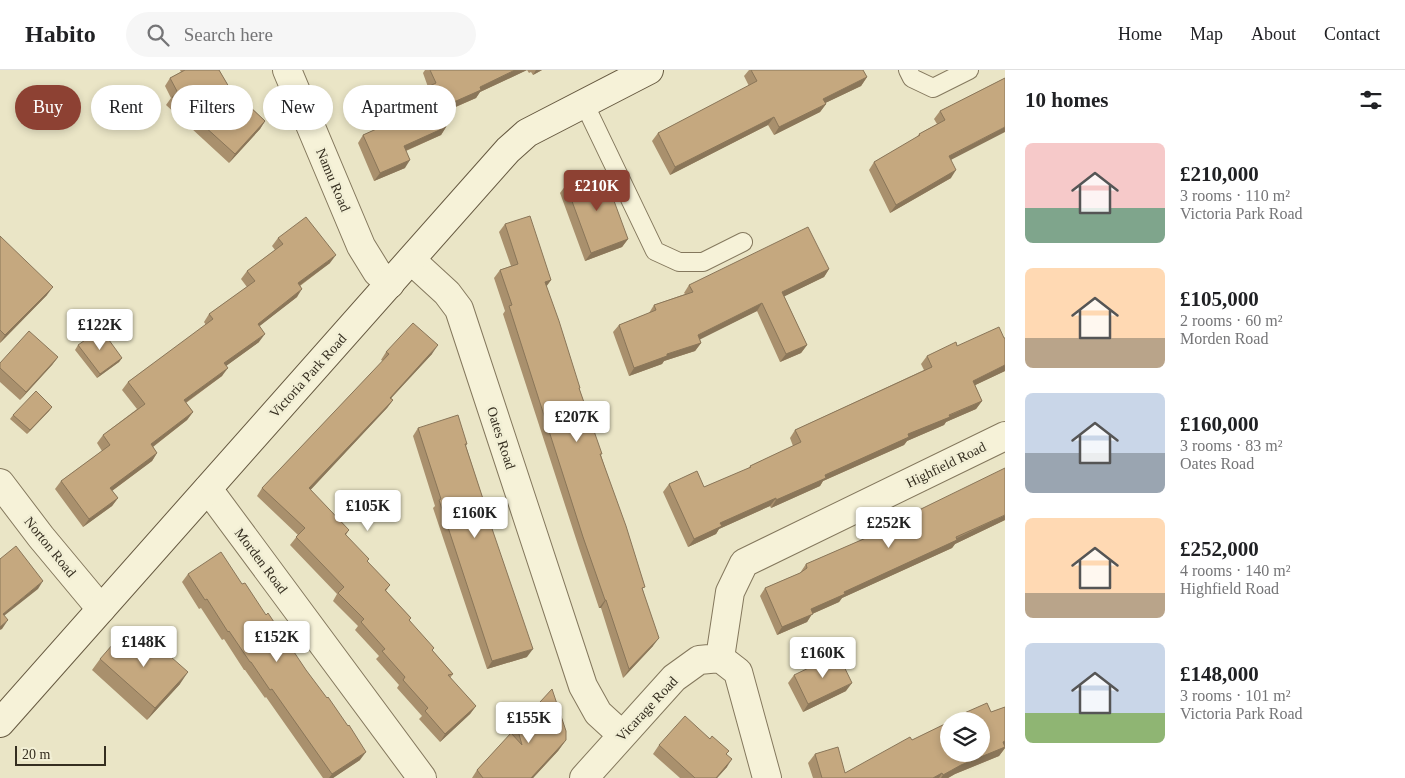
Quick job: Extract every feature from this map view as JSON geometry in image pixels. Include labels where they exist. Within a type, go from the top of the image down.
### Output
[{"type":"street","name":"Namu Road","points":[[287,70],[361,246],[377,272],[390,284]]},
{"type":"street","name":"Victoria Park Road","points":[[0,723],[508,150],[527,133],[649,70]]},
{"type":"street","name":"Oates Road","points":[[411,260],[447,293],[459,309],[583,686],[598,713],[622,735]]},
{"type":"street","name":"Highfield Road","points":[[720,658],[730,592],[744,563],[1005,436]]},
{"type":"street","name":"Norton Road","points":[[0,483],[41,538],[101,608]]},
{"type":"street","name":"Morden Road","points":[[208,489],[422,778]]},
{"type":"street","name":"Vicarage Road","points":[[584,778],[674,678],[700,660],[720,658]]},
{"type":"street","points":[[720,658],[738,672],[767,778]]},
{"type":"lane","points":[[908,70],[912,78],[933,88],[969,70]]},
{"type":"lane","points":[[584,103],[655,251],[679,262],[703,262],[743,242]]},
{"type":"building","points":[[185,70],[219,70],[228,85],[174,85],[170,78]]},
{"type":"building","points":[[430,70],[515,70],[480,87],[481,90],[456,101],[456,85],[432,85],[436,83]]},
{"type":"building","points":[[751,70],[863,70],[867,77],[823,99],[826,104],[779,127],[774,117],[675,167],[658,133],[757,81]]},
{"type":"building","points":[[1005,78],[1005,127],[949,156],[956,170],[896,205],[874,162],[945,120],[940,111]]},
{"type":"building","points":[[253,110],[263,119],[263,123],[235,154],[208,130],[253,130]]},
{"type":"building","points":[[374,130],[439,130],[404,146],[410,160],[380,173],[363,135]]},
{"type":"building","points":[[603,171],[628,239],[591,253],[566,185]]},
{"type":"building","points":[[530,216],[551,280],[545,282],[602,454],[600,454],[626,526],[645,587],[642,588],[659,638],[629,669],[583,537],[509,306],[512,305],[500,270],[518,264],[505,224]]},
{"type":"building","points":[[306,217],[336,255],[298,283],[302,289],[258,324],[265,334],[224,363],[228,368],[184,400],[193,412],[151,444],[157,453],[110,488],[118,498],[89,519],[61,481],[110,445],[103,435],[145,404],[128,382],[213,319],[209,314],[255,281],[247,271],[283,244],[278,238]]},
{"type":"building","points":[[808,227],[829,269],[782,292],[807,345],[786,354],[762,303],[698,335],[701,343],[667,354],[667,356],[634,368],[619,325],[656,310],[654,305],[693,292],[689,285]]},
{"type":"building","points":[[0,236],[53,287],[5,335],[0,330]]},
{"type":"building","points":[[413,323],[438,345],[390,398],[393,400],[309,488],[349,530],[345,534],[390,585],[385,590],[411,618],[409,620],[434,648],[432,650],[453,674],[448,675],[476,706],[445,734],[425,711],[428,708],[403,680],[405,677],[382,651],[385,649],[361,622],[364,619],[338,593],[344,587],[296,537],[305,528],[262,488],[389,354],[386,352]]},
{"type":"building","points":[[999,327],[1005,338],[1005,365],[973,381],[982,401],[949,415],[950,417],[908,434],[909,437],[825,475],[826,478],[720,523],[722,526],[694,539],[669,484],[697,471],[704,487],[751,467],[801,442],[795,430],[932,367],[927,356],[956,342],[957,346]]},
{"type":"building","points":[[101,329],[122,358],[100,374],[78,345]]},
{"type":"building","points":[[29,331],[58,357],[26,392],[0,368],[0,363]]},
{"type":"building","points":[[36,391],[52,407],[30,430],[13,415]]},
{"type":"building","points":[[458,415],[487,514],[533,649],[492,661],[439,500],[441,499],[418,428]]},
{"type":"building","points":[[1005,468],[1005,515],[956,537],[957,540],[844,592],[845,594],[811,609],[813,614],[782,627],[765,588],[800,573],[807,568],[806,564],[912,518],[912,516],[920,513],[919,510]]},
{"type":"building","points":[[16,546],[43,581],[3,614],[8,620],[0,627],[0,559]]},
{"type":"building","points":[[221,552],[242,584],[245,583],[266,615],[268,613],[306,670],[349,725],[366,752],[332,774],[188,574]]},
{"type":"building","points":[[126,629],[148,649],[154,642],[188,672],[155,708],[100,659]]},
{"type":"building","points":[[838,654],[852,683],[808,704],[794,675]]},
{"type":"building","points":[[552,689],[566,731],[566,740],[531,778],[483,778],[477,770],[511,733],[522,745],[517,727]]},
{"type":"building","points":[[987,703],[991,712],[1005,707],[1005,741],[1003,742],[1005,747],[990,753],[990,712],[967,712]]},
{"type":"building","points":[[685,716],[710,739],[712,736],[729,751],[726,754],[732,759],[716,778],[695,778],[659,745]]},
{"type":"building","points":[[940,726],[940,762],[968,762],[933,778],[822,778],[815,754],[838,747],[845,773],[910,737],[912,740]]}]
